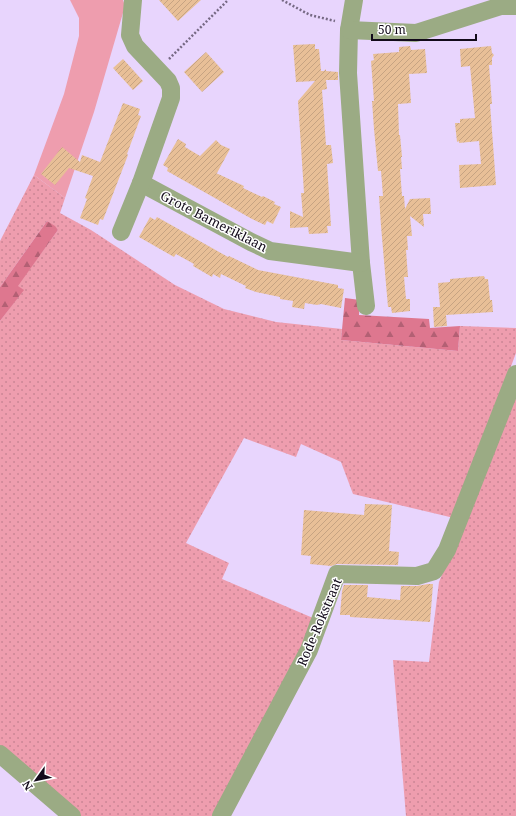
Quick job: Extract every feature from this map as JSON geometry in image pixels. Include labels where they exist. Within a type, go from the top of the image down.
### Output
[{"type":"street","points":[[121,232],[141,183],[171,98],[171,88],[168,81],[135,46],[130,35],[133,0]]},
{"type":"street","points":[[354,0],[349,27],[348,73],[361,263],[366,306]]},
{"type":"street","points":[[349,27],[416,33],[501,6],[516,6]]},
{"type":"street","name":"Grote Bameriklaan","points":[[141,183],[270,251],[361,263]]},
{"type":"street","name":"Rode-Rokstraat","points":[[221,816],[309,650],[337,574],[417,576],[434,571],[447,550],[516,374]]},
{"type":"street","points":[[0,754],[72,816]]},
{"type":"path","points":[[158,70],[228,0]]},
{"type":"path","points":[[282,0],[310,15],[349,27]]},
{"type":"shaded area","points":[[70,0],[123,0],[125,6],[94,112],[65,198],[34,175],[64,94],[79,36],[79,18]]},
{"type":"shaded area","points":[[34,175],[65,198],[60,213],[91,230],[175,285],[224,309],[276,322],[342,329],[341,340],[458,351],[460,326],[516,328],[516,353],[454,518],[353,494],[341,462],[301,444],[296,457],[244,438],[186,543],[229,563],[222,579],[313,618],[306,642],[215,816],[81,816],[0,745],[0,321],[23,290],[17,286],[58,230],[47,221],[0,287],[0,241]]},
{"type":"shaded area","points":[[516,396],[516,816],[406,816],[393,660],[429,662],[439,582]]},
{"type":"green space","points":[[47,221],[58,230],[18,286],[24,290],[0,321],[0,287]]},
{"type":"green space","points":[[345,298],[360,300],[359,315],[429,319],[430,328],[460,326],[458,351],[341,340]]},
{"type":"building","points":[[159,0],[201,0],[178,21]]},
{"type":"building","points":[[315,44],[315,49],[319,49],[321,71],[326,69],[326,71],[338,72],[338,80],[326,80],[327,89],[322,90],[326,145],[331,145],[333,163],[327,164],[331,226],[327,226],[328,233],[309,234],[308,227],[290,228],[290,211],[303,217],[301,193],[304,193],[298,101],[315,81],[296,82],[293,45]]},
{"type":"building","points":[[410,46],[411,50],[425,49],[427,73],[409,74],[411,103],[398,104],[399,135],[402,157],[402,169],[400,169],[402,196],[404,196],[405,209],[410,199],[430,198],[431,214],[423,214],[424,227],[410,216],[412,236],[407,236],[408,250],[406,250],[408,277],[404,277],[406,299],[410,299],[410,311],[392,313],[391,307],[388,307],[381,226],[379,196],[383,196],[381,171],[378,171],[374,129],[372,101],[374,101],[371,61],[374,60],[373,54],[399,52],[399,47]]},
{"type":"building","points":[[491,46],[492,53],[494,55],[492,58],[492,65],[489,65],[492,104],[490,104],[496,185],[460,188],[459,165],[481,164],[479,141],[457,142],[455,123],[460,123],[460,119],[475,118],[470,66],[461,67],[460,49]]},
{"type":"building","points":[[206,52],[224,72],[202,92],[184,72]]},
{"type":"building","points":[[123,59],[143,81],[133,90],[113,68]]},
{"type":"building","points":[[123,103],[140,109],[138,115],[141,116],[103,220],[100,219],[98,225],[80,218],[93,176],[69,168],[55,185],[41,174],[62,147],[80,162],[82,155],[100,162]]},
{"type":"building","points":[[178,139],[186,144],[185,147],[200,156],[216,140],[221,145],[230,149],[216,173],[244,186],[243,188],[275,202],[274,204],[281,207],[273,224],[267,221],[265,225],[252,219],[167,171],[168,168],[163,165]]},
{"type":"building","points":[[150,217],[155,220],[157,217],[228,257],[229,256],[258,270],[338,285],[338,288],[344,289],[341,308],[321,304],[317,305],[305,303],[304,309],[292,307],[293,301],[280,299],[280,297],[245,288],[246,286],[221,274],[220,278],[213,274],[212,277],[193,266],[194,264],[176,254],[174,257],[139,237]]},
{"type":"building","points":[[484,276],[485,279],[488,279],[493,312],[446,315],[447,326],[434,327],[433,307],[440,307],[438,283],[450,282],[450,279]]},
{"type":"building","points":[[365,504],[392,505],[389,551],[399,552],[398,565],[337,564],[331,566],[310,564],[311,556],[301,555],[304,510],[364,515]]},
{"type":"building","points":[[433,584],[430,622],[350,617],[350,615],[340,615],[344,585],[368,585],[367,597],[400,600],[401,586]]}]
